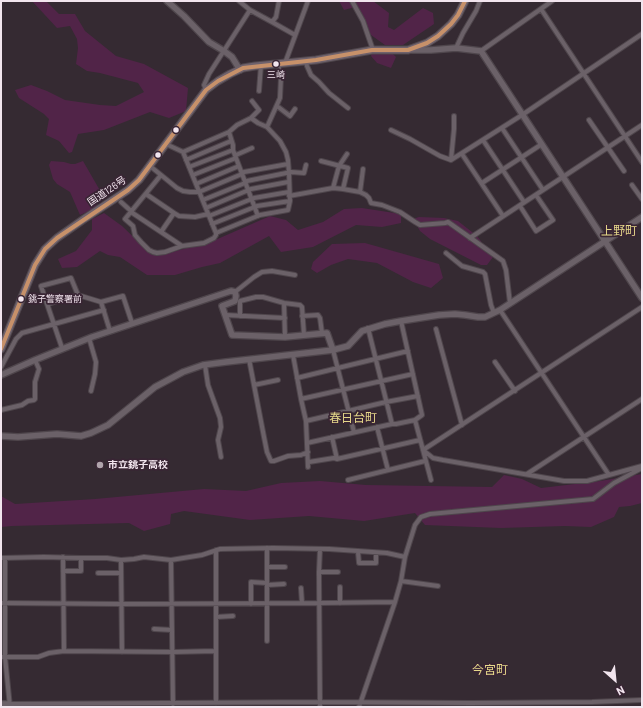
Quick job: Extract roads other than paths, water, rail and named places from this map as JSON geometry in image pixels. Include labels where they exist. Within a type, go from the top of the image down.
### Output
[{"type":"highway","name":"国道126号","points":[[1,349],[35,265],[45,249],[57,238],[128,190],[139,180],[206,90],[224,78],[240,70],[261,65],[306,62],[373,50],[408,50],[427,43],[438,36],[458,15],[465,1]]},
{"type":"street","points":[[167,1],[209,42],[232,57],[240,70]]},
{"type":"street","points":[[239,1],[250,10],[295,35]]},
{"type":"street","points":[[272,22],[276,17],[279,1]]},
{"type":"street","points":[[267,127],[280,98],[282,63],[308,1]]},
{"type":"street","points":[[352,1],[363,21],[373,50]]},
{"type":"street","points":[[456,48],[480,1]]},
{"type":"street","points":[[408,50],[456,48],[481,51],[552,1]]},
{"type":"street","points":[[541,9],[642,162]]},
{"type":"street","points":[[206,90],[204,85],[209,74],[250,10]]},
{"type":"street","points":[[391,130],[440,156],[451,160],[522,115],[642,34]]},
{"type":"street","points":[[481,51],[522,115],[564,176],[604,241],[642,298]]},
{"type":"street","points":[[306,62],[311,75],[329,93],[348,108]]},
{"type":"street","points":[[259,91],[261,65]]},
{"type":"street","points":[[183,152],[229,132],[237,125],[252,118],[259,110],[252,101]]},
{"type":"street","points":[[277,106],[290,116],[295,109]]},
{"type":"street","points":[[451,160],[454,116]]},
{"type":"street","points":[[161,174],[125,220],[133,226],[135,235],[141,242],[153,252],[165,252],[182,246],[204,243],[214,238],[216,233],[258,216],[288,210],[290,201],[287,156],[278,138],[267,127],[258,123],[252,118]]},
{"type":"street","points":[[589,120],[624,171]]},
{"type":"street","points":[[470,238],[642,126]]},
{"type":"street","points":[[502,128],[543,190]]},
{"type":"street","points":[[229,132],[233,150],[258,216]]},
{"type":"street","points":[[483,140],[524,202]]},
{"type":"street","points":[[186,160],[231,141]]},
{"type":"street","points":[[166,144],[183,152],[216,233]]},
{"type":"street","points":[[482,183],[542,144]]},
{"type":"street","points":[[192,175],[252,148]]},
{"type":"street","points":[[189,167],[233,150]]},
{"type":"street","points":[[333,188],[339,166],[346,154]]},
{"type":"street","points":[[462,154],[503,216]]},
{"type":"street","points":[[321,161],[348,168],[343,189]]},
{"type":"street","points":[[150,166],[183,191],[199,192],[244,172],[288,164]]},
{"type":"street","points":[[203,200],[247,181],[291,172],[304,173],[306,165]]},
{"type":"street","points":[[196,184],[239,166]]},
{"type":"street","points":[[360,192],[363,169]]},
{"type":"street","points":[[206,208],[251,189],[288,182]]},
{"type":"street","points":[[632,185],[642,199]]},
{"type":"street","points":[[146,194],[174,214],[187,217],[209,215],[254,198],[333,188],[360,192],[366,195],[371,203],[382,205],[400,212],[420,225],[448,222],[503,261],[506,270],[510,303]]},
{"type":"street","points":[[520,206],[536,231],[553,220],[536,195]]},
{"type":"street","points":[[212,224],[257,206],[290,201]]},
{"type":"street","points":[[121,202],[131,212],[182,246]]},
{"type":"street","points":[[161,232],[174,214]]},
{"type":"street","points":[[1,436],[18,437],[57,434],[81,436],[91,433],[108,424],[156,387],[183,372],[204,365],[333,350],[348,346],[362,331],[368,328],[401,320],[455,314],[484,317],[500,310],[642,217]]},
{"type":"street","points":[[446,253],[462,266],[485,274],[490,305],[494,313]]},
{"type":"street","points":[[1,375],[62,348],[110,330],[231,291],[234,292],[254,276],[262,272],[272,271],[295,275]]},
{"type":"street","points":[[62,348],[41,286],[71,278],[78,295]]},
{"type":"street","points":[[234,292],[236,296],[235,301],[222,306],[232,335],[285,337],[327,333],[338,368],[354,432]]},
{"type":"street","points":[[48,304],[78,295],[101,302],[123,296],[132,324]]},
{"type":"street","points":[[240,316],[240,301],[256,297],[263,297],[284,304],[300,305],[302,307],[304,335]]},
{"type":"street","points":[[101,302],[110,330]]},
{"type":"street","points":[[284,304],[285,337]]},
{"type":"street","points":[[423,450],[642,307]]},
{"type":"street","points":[[1,367],[16,339],[22,333],[104,310]]},
{"type":"street","points":[[500,310],[609,475]]},
{"type":"street","points":[[225,315],[285,318]]},
{"type":"street","points":[[302,316],[318,315],[320,318],[322,333]]},
{"type":"street","points":[[308,443],[415,420],[422,415],[401,320]]},
{"type":"street","points":[[368,328],[392,424]]},
{"type":"street","points":[[436,329],[462,425]]},
{"type":"street","points":[[89,338],[96,362],[91,391]]},
{"type":"street","points":[[298,378],[408,351]]},
{"type":"street","points":[[293,354],[306,421],[309,465],[334,458],[337,459],[420,440]]},
{"type":"street","points":[[249,359],[267,452],[271,460],[274,461],[288,456],[301,455],[308,452]]},
{"type":"street","points":[[1,410],[22,405],[35,399],[35,382],[39,369],[35,360]]},
{"type":"street","points":[[495,362],[515,391]]},
{"type":"street","points":[[204,365],[208,385],[220,418],[221,427],[218,440],[221,457]]},
{"type":"street","points":[[301,399],[412,374]]},
{"type":"street","points":[[254,386],[278,380]]},
{"type":"street","points":[[306,421],[418,396]]},
{"type":"street","points":[[527,474],[642,399]]},
{"type":"street","points":[[415,420],[431,480]]},
{"type":"street","points":[[377,427],[388,470]]},
{"type":"street","points":[[332,437],[337,459]]},
{"type":"street","points":[[423,450],[433,458],[564,481],[587,481],[642,467]]},
{"type":"street","points":[[348,480],[426,461]]},
{"type":"street","points":[[359,705],[395,602],[401,581],[405,557],[415,525],[421,517],[430,514],[592,499],[614,483],[642,467]]},
{"type":"street","points":[[10,706],[3,657],[3,558],[63,557],[107,558],[120,560],[144,557],[171,560],[202,555],[220,549],[267,548],[320,549],[386,553],[405,557]]},
{"type":"street","points":[[267,548],[267,641]]},
{"type":"street","points":[[320,549],[320,705]]},
{"type":"street","points":[[215,704],[216,550]]},
{"type":"street","points":[[358,552],[359,563],[376,563],[376,553]]},
{"type":"street","points":[[63,557],[64,651]]},
{"type":"street","points":[[63,571],[81,571],[81,558]]},
{"type":"street","points":[[120,560],[122,652]]},
{"type":"street","points":[[171,560],[173,704]]},
{"type":"street","points":[[267,568],[285,567]]},
{"type":"street","points":[[319,572],[338,572]]},
{"type":"street","points":[[98,573],[121,573]]},
{"type":"street","points":[[401,581],[438,586]]},
{"type":"street","points":[[251,604],[251,582],[284,584]]},
{"type":"street","points":[[340,587],[340,603]]},
{"type":"street","points":[[302,588],[302,603]]},
{"type":"street","points":[[3,603],[267,604],[395,602]]},
{"type":"street","points":[[216,617],[232,616]]},
{"type":"street","points":[[154,629],[172,630]]},
{"type":"street","points":[[3,657],[38,657],[49,653],[64,651],[215,651]]},
{"type":"street","points":[[1,704],[10,706],[173,704],[471,705],[642,700]]},
{"type":"place","name":"三崎","points":[[276,64]]},
{"type":"place","name":"銚子警察署前","points":[[21,299]]},
{"type":"place","name":"市立銚子高校","points":[[100,465]]},
{"type":"district","name":"上野町","points":[[619,231]]},
{"type":"district","name":"春日台町","points":[[353,418]]},
{"type":"district","name":"今宮町","points":[[490,670]]}]
